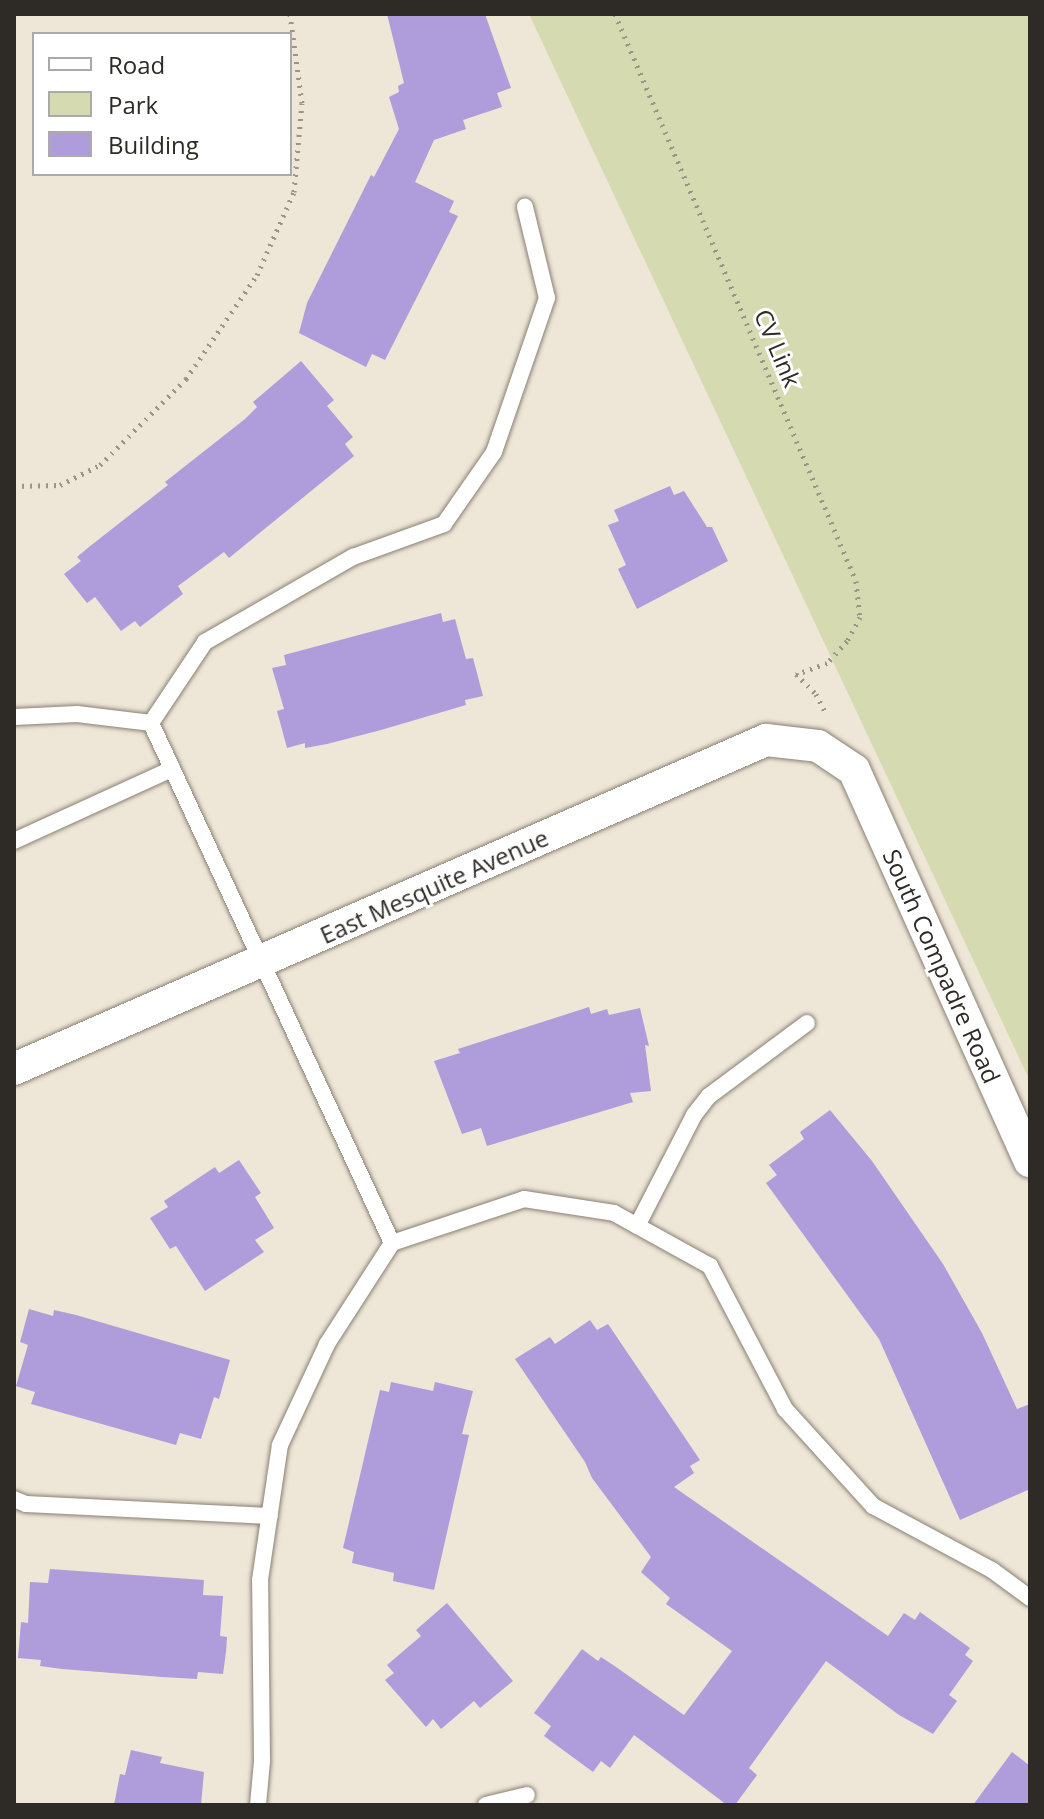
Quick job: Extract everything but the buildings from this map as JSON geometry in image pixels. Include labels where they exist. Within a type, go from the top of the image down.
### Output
[{"type":"street","name":"East Mesquite Avenue","points":[[14,1069],[766,740],[818,746],[854,770]]},
{"type":"street","name":"South Compadre Road","points":[[854,770],[1030,1161]]},
{"type":"lane","points":[[151,723],[205,642],[353,557],[444,524],[494,452],[547,298],[525,207]]},
{"type":"lane","points":[[14,717],[77,714],[151,723]]},
{"type":"lane","points":[[151,723],[392,1243]]},
{"type":"lane","points":[[14,841],[172,769]]},
{"type":"lane","points":[[637,1226],[694,1115],[709,1096],[807,1023]]},
{"type":"lane","points":[[258,1805],[262,1761],[260,1580],[280,1445],[327,1344],[392,1243],[524,1199],[614,1213],[710,1266],[785,1409],[873,1506],[992,1570],[1030,1598]]},
{"type":"lane","points":[[14,1499],[26,1504],[270,1516]]},
{"type":"lane","points":[[486,1805],[527,1795]]},
{"type":"path","points":[[14,486],[60,485],[100,465],[186,379],[257,275],[294,192],[302,103],[290,14]]},
{"type":"path","name":"CV Link","points":[[615,14],[856,581],[860,617],[847,641],[827,663],[796,674]]},
{"type":"green space","points":[[529,14],[1030,14],[1030,1081]]}]
